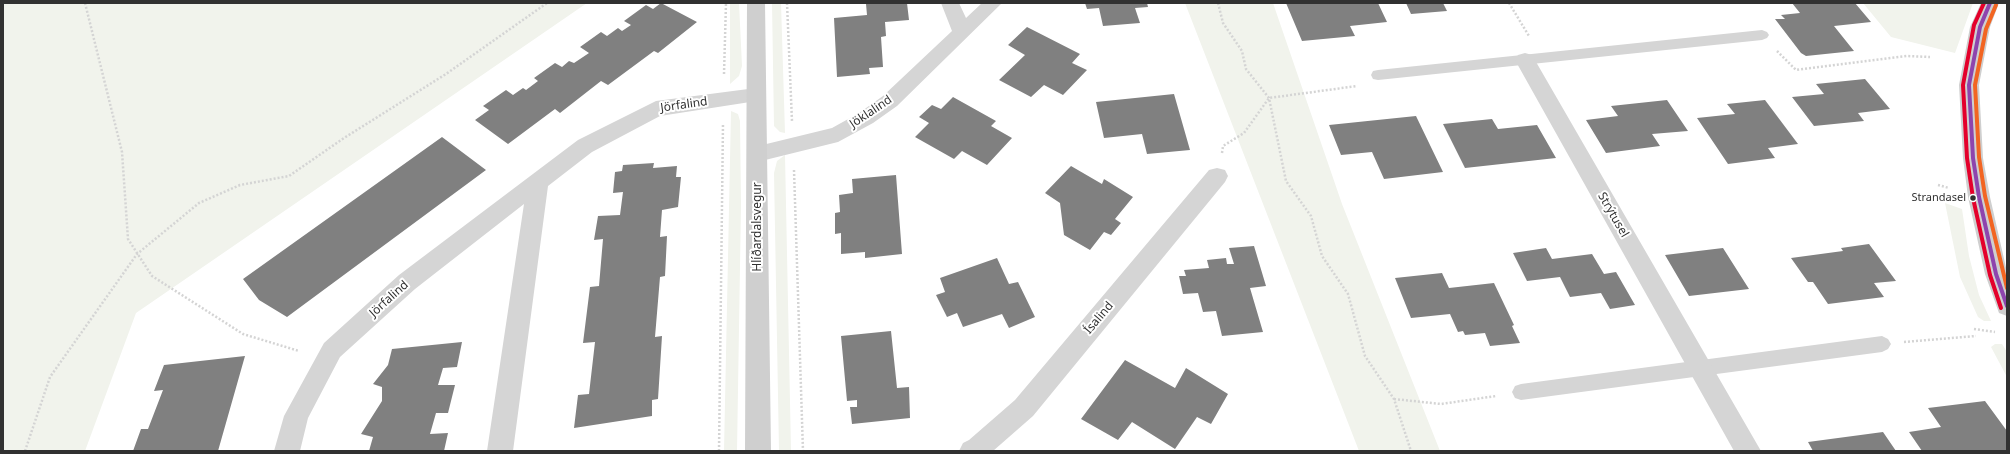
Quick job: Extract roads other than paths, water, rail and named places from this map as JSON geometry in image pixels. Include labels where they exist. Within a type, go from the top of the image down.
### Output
[{"type":"street","name":"Hlíðardalsvegur","points":[[756,3],[758,451]]},
{"type":"street","points":[[950,3],[962,32]]},
{"type":"street","name":"Jöklalind","points":[[757,154],[838,134],[866,118],[890,101],[993,3]]},
{"type":"street","points":[[1990,3],[1980,27],[1969,85],[1973,158],[1979,197],[1996,274],[2007,306]]},
{"type":"street","name":"Strýtusel","points":[[1534,59],[1701,369],[1748,451]]},
{"type":"street","name":"Jörfalind","points":[[287,451],[296,416],[332,350],[407,282],[538,184],[585,146],[656,109],[756,95]]},
{"type":"street","name":"Ísalind","points":[[972,451],[978,448],[1024,408],[1217,176]]},
{"type":"street","points":[[500,451],[538,184]]},
{"type":"lane","points":[[1378,75],[1762,35]]},
{"type":"lane","points":[[1521,392],[1882,344]]},
{"type":"place","name":"Strandasel","points":[[1973,198]]}]
